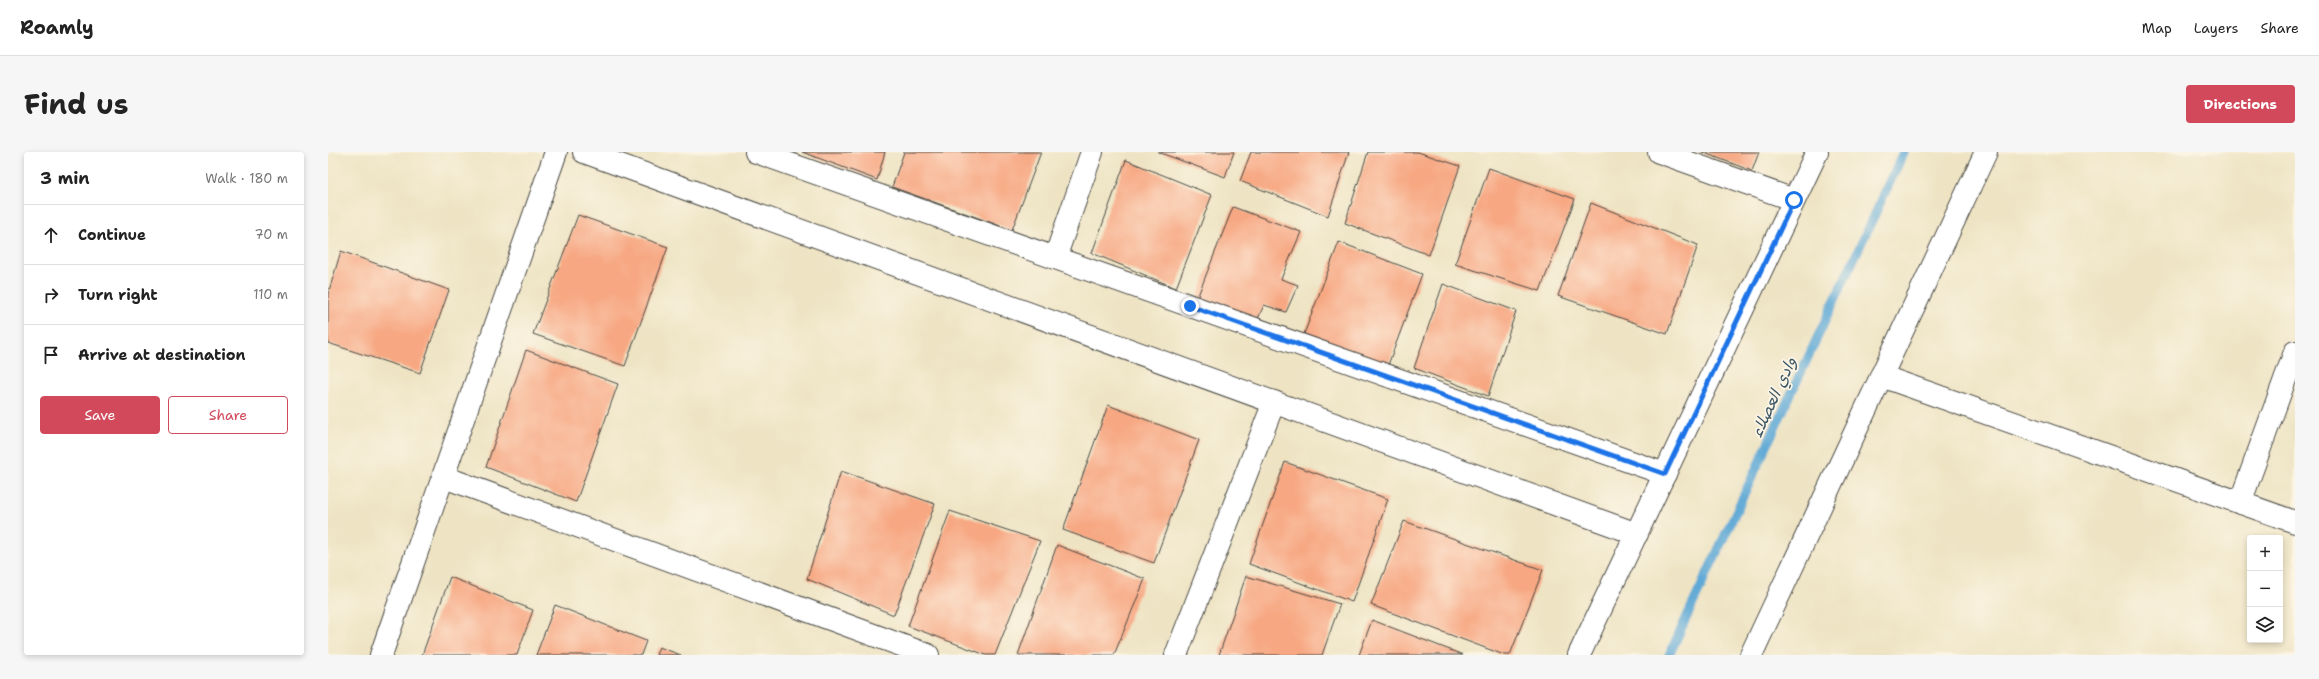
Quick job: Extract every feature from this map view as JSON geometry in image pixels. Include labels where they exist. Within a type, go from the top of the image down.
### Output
[{"type":"street","points":[[381,655],[556,152]]},
{"type":"street","points":[[584,152],[1637,534]]},
{"type":"street","points":[[756,152],[1665,474]]},
{"type":"street","points":[[1055,258],[1092,152]]},
{"type":"street","points":[[1659,152],[1794,200]]},
{"type":"street","points":[[1579,655],[1817,152]]},
{"type":"street","points":[[1751,655],[1986,152]]},
{"type":"street","points":[[2240,503],[2295,352]]},
{"type":"street","points":[[1882,376],[2295,522]]},
{"type":"street","points":[[1176,655],[1274,402]]},
{"type":"street","points":[[444,477],[928,655]]},
{"type":"building","points":[[802,152],[885,152],[877,180]]},
{"type":"building","points":[[904,152],[1041,152],[1012,230],[892,187]]},
{"type":"building","points":[[1158,152],[1234,152],[1225,177]]},
{"type":"building","points":[[1251,152],[1349,152],[1328,216],[1240,181]]},
{"type":"building","points":[[1368,152],[1418,152],[1460,166],[1429,255],[1345,223]]},
{"type":"building","points":[[1702,152],[1759,152],[1752,171]]},
{"type":"building","points":[[1126,160],[1212,195],[1176,288],[1092,253]]},
{"type":"building","points":[[1489,168],[1575,199],[1540,291],[1455,264]]},
{"type":"building","points":[[1591,203],[1698,245],[1667,334],[1558,296]]},
{"type":"building","points":[[1233,207],[1301,232],[1281,279],[1298,285],[1286,312],[1264,305],[1256,323],[1197,298]]},
{"type":"building","points":[[578,215],[668,247],[625,366],[533,334]]},
{"type":"building","points":[[1339,242],[1422,274],[1388,365],[1304,334]]},
{"type":"building","points":[[341,251],[449,290],[420,373],[328,343],[328,294]]},
{"type":"building","points":[[1443,284],[1516,311],[1488,396],[1414,368]]},
{"type":"building","points":[[526,350],[618,384],[576,502],[486,467]]},
{"type":"building","points":[[1108,405],[1199,440],[1154,563],[1063,530]]},
{"type":"building","points":[[1285,462],[1388,499],[1352,602],[1249,564]]},
{"type":"building","points":[[841,471],[935,504],[894,615],[807,579]]},
{"type":"building","points":[[950,511],[1040,541],[995,655],[986,655],[908,626]]},
{"type":"building","points":[[1404,521],[1543,570],[1510,655],[1504,655],[1371,605]]},
{"type":"building","points":[[1057,545],[1145,579],[1114,655],[1018,655]]},
{"type":"building","points":[[1246,576],[1340,604],[1322,655],[1219,655]]},
{"type":"building","points":[[450,577],[533,610],[517,655],[422,655]]},
{"type":"building","points":[[555,605],[646,641],[641,655],[536,655]]},
{"type":"building","points":[[1372,620],[1463,655],[1359,655]]},
{"type":"building","points":[[659,647],[681,655],[656,655]]},
{"type":"waterway","name":"وادي العصلاء","points":[[1669,655],[1904,152]]},
{"type":"route","points":[[1190,306],[1665,474],[1794,200]]}]
